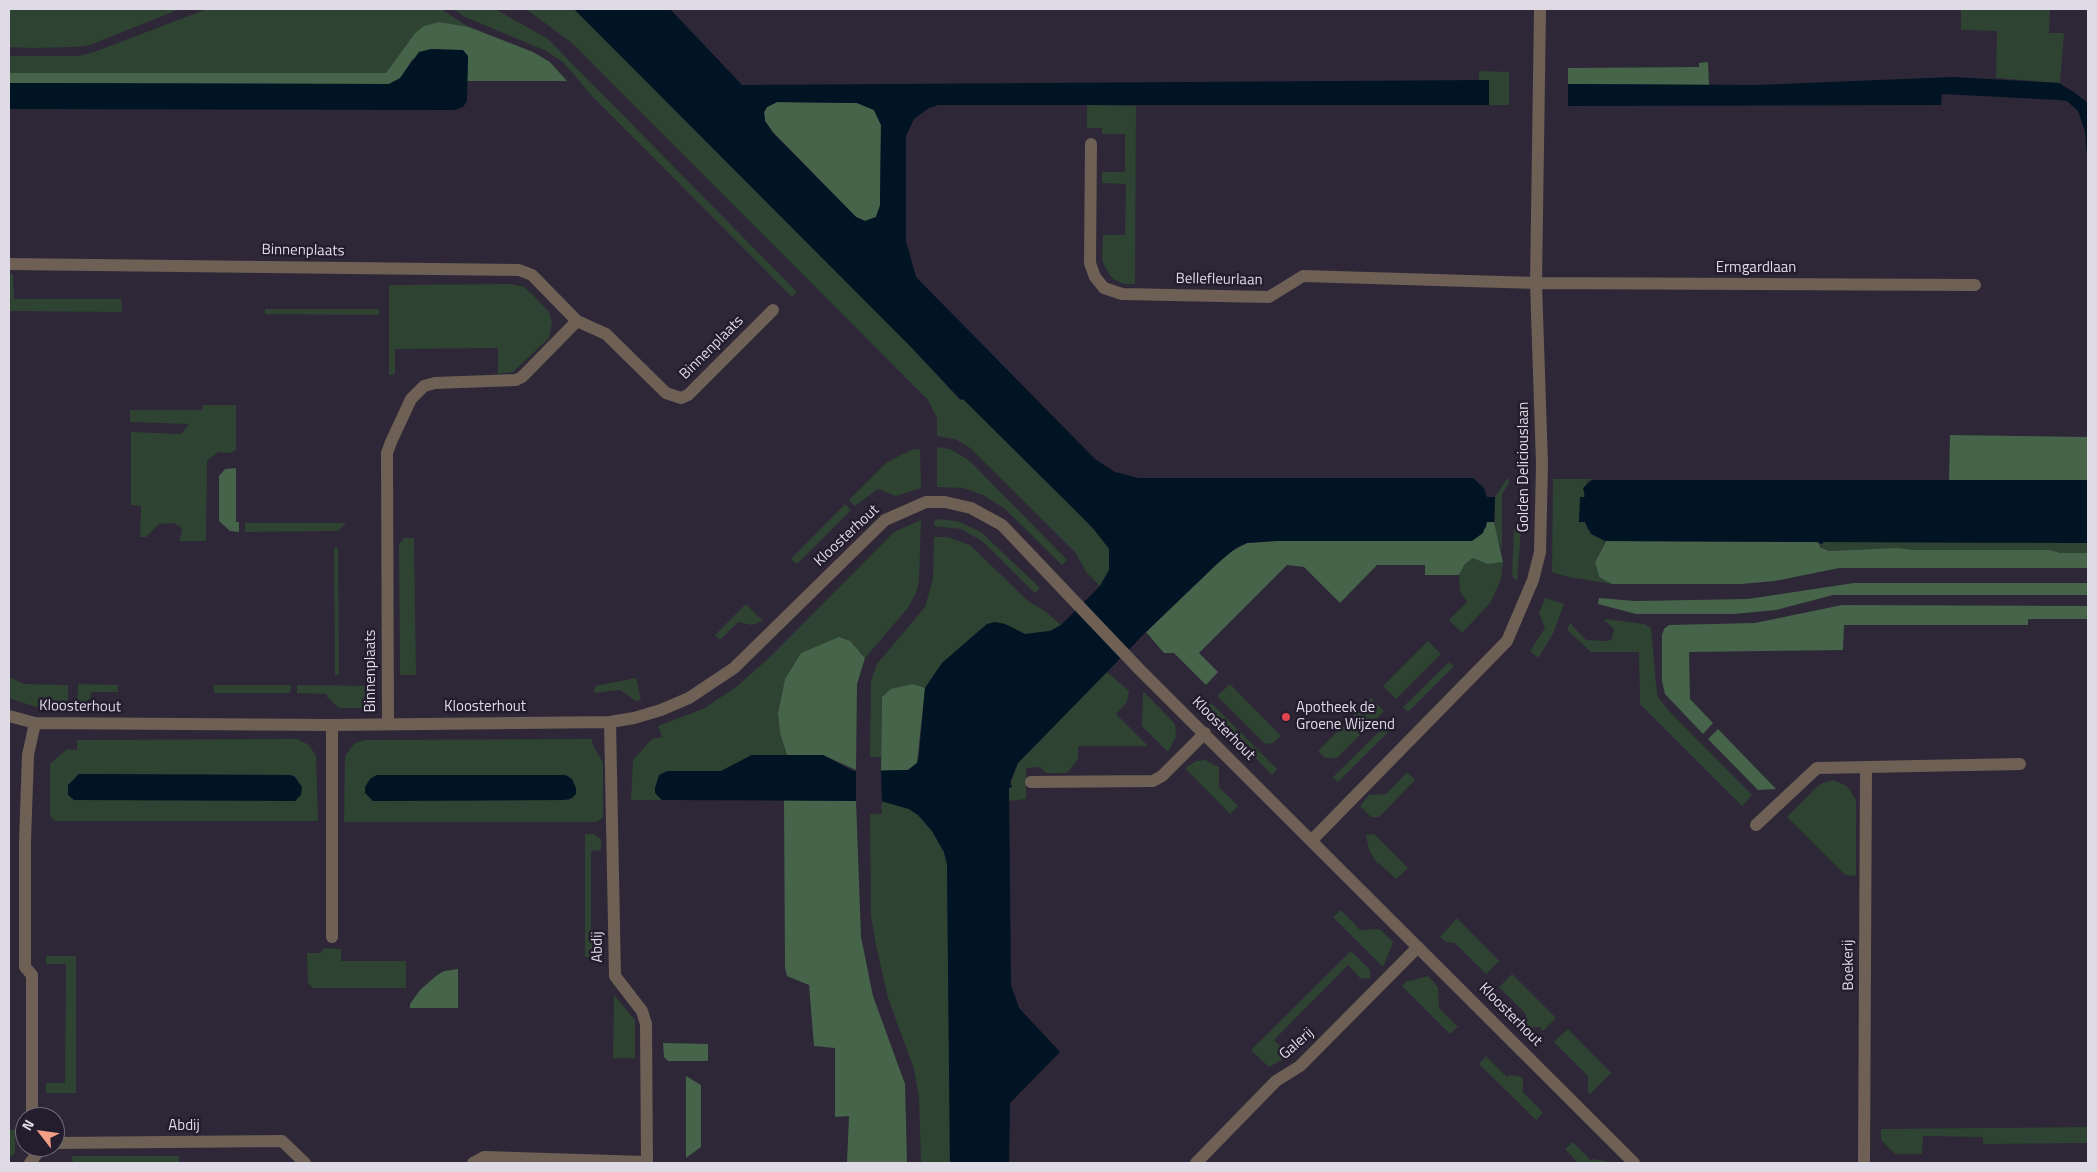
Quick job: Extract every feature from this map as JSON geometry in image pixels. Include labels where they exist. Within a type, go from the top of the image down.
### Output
[{"type":"street","name":"Golden Deliciouslaan","points":[[1312,840],[1507,642],[1533,580],[1540,552],[1542,464],[1536,283],[1540,9]]},
{"type":"street","name":"Bellefleurlaan","points":[[1091,144],[1090,263],[1095,277],[1104,288],[1122,294],[1269,297],[1304,276],[1536,283]]},
{"type":"street","name":"Binnenplaats","points":[[9,264],[519,270],[532,275],[576,321],[606,334],[666,392],[681,398],[688,395],[773,310]]},
{"type":"street","name":"Ermgardlaan","points":[[1536,283],[1975,285]]},
{"type":"street","name":"Binnenplaats","points":[[388,724],[387,453],[411,399],[424,386],[435,383],[516,380],[576,321]]},
{"type":"street","name":"Kloosterhout","points":[[9,716],[35,723],[332,725],[610,722],[661,710],[689,698],[734,668],[885,520],[926,502],[945,502],[971,508],[1002,526],[1139,669],[1634,1163]]},
{"type":"street","name":"Abdij","points":[[473,1163],[484,1157],[647,1162],[646,1024],[642,1011],[615,976],[610,722]]},
{"type":"street","points":[[32,1107],[32,975],[25,967],[25,851],[28,755],[35,723]]},
{"type":"street","points":[[332,725],[332,937]]},
{"type":"street","points":[[1031,782],[1153,780],[1162,776],[1205,733]]},
{"type":"street","points":[[1756,825],[1816,768],[2020,764]]},
{"type":"street","name":"Boekerij","points":[[1864,1163],[1866,767]]},
{"type":"street","name":"Galerij","points":[[1196,1163],[1276,1081],[1300,1066],[1418,947]]},
{"type":"street","name":"Abdij","points":[[65,1143],[282,1141],[305,1163]]},
{"type":"green space","points":[[9,9],[180,9],[90,45],[32,48],[9,47]]},
{"type":"green space","points":[[207,9],[441,9],[469,27],[439,22],[415,33],[386,73],[9,73],[9,56],[79,56]]},
{"type":"green space","points":[[454,9],[495,9],[548,39],[797,292],[792,297],[592,96],[563,62],[544,50],[463,16]]},
{"type":"green space","points":[[526,9],[574,9],[912,348],[960,400],[963,399],[1077,512],[1106,543],[1109,549],[1109,570],[1100,586],[1086,572],[1075,552],[970,448],[955,439],[937,436],[937,418],[928,400],[572,43]]},
{"type":"green space","points":[[1961,9],[2050,9],[2049,33],[2064,33],[2060,83],[1996,78],[1997,31],[1961,30]]},
{"type":"green space","points":[[439,22],[469,27],[533,52],[550,62],[567,81],[467,81],[468,56],[463,51],[431,49],[412,60],[400,79],[389,84],[9,83],[9,73],[386,73],[415,33],[424,26]]},
{"type":"green space","points":[[1708,62],[1709,85],[1568,84],[1568,68],[1699,67],[1699,63]]},
{"type":"green space","points":[[1479,71],[1509,72],[1509,105],[1489,105],[1489,80],[1479,80]]},
{"type":"green space","points":[[777,102],[857,103],[874,110],[881,125],[880,205],[876,217],[865,221],[856,217],[773,132],[765,121],[764,112],[767,107]]},
{"type":"green space","points":[[1087,105],[1136,106],[1135,284],[1124,284],[1113,279],[1102,260],[1103,235],[1125,235],[1126,184],[1102,183],[1102,172],[1125,172],[1125,134],[1102,134],[1102,128],[1087,128]]},
{"type":"green space","points":[[9,274],[13,274],[14,299],[121,299],[122,312],[9,311]]},
{"type":"green space","points":[[512,284],[524,287],[532,294],[549,312],[552,322],[549,338],[513,372],[498,374],[498,348],[395,349],[395,374],[389,375],[389,285]]},
{"type":"green space","points":[[265,309],[379,309],[379,315],[265,314]]},
{"type":"green space","points":[[203,405],[236,405],[236,450],[230,453],[218,452],[207,461],[206,541],[179,541],[182,530],[180,526],[173,523],[159,524],[146,537],[140,537],[141,506],[131,505],[131,432],[181,434],[189,424],[130,422],[130,410],[202,410]]},
{"type":"green space","points":[[1950,435],[2088,437],[2088,480],[1949,480]]},
{"type":"green space","points":[[937,447],[950,449],[970,461],[1067,560],[1062,565],[1005,509],[983,495],[963,488],[937,487]]},
{"type":"green space","points":[[920,449],[921,488],[896,496],[878,489],[855,506],[849,500],[887,462],[911,450]]},
{"type":"green space","points":[[236,468],[236,522],[239,522],[239,532],[230,531],[219,521],[219,476],[225,469]]},
{"type":"green space","points":[[1508,477],[1509,483],[1502,494],[1502,550],[1495,533],[1495,497]]},
{"type":"green space","points":[[1553,479],[1592,479],[1587,482],[1579,522],[1585,522],[1587,529],[1605,541],[1595,562],[1599,577],[1612,584],[1568,577],[1552,572]]},
{"type":"green space","points":[[845,504],[851,510],[797,564],[791,559]]},
{"type":"green space","points":[[935,519],[957,521],[981,532],[1040,588],[1035,593],[982,541],[961,529],[934,526]]},
{"type":"green space","points":[[921,520],[919,581],[916,593],[908,608],[865,658],[860,651],[801,653],[785,679],[778,713],[780,733],[787,755],[752,755],[721,771],[667,771],[657,794],[662,800],[631,800],[633,760],[652,739],[662,737],[658,726],[703,709],[736,687],[771,656],[894,532]]},
{"type":"green space","points":[[1487,522],[1494,522],[1503,562],[1487,564],[1473,558],[1465,564],[1459,575],[1425,575],[1425,565],[1377,565],[1340,603],[1304,567],[1287,565],[1199,653],[1218,672],[1206,685],[1174,653],[1164,653],[1146,632],[1227,554],[1247,543],[1486,528]]},
{"type":"green space","points":[[245,523],[346,523],[338,531],[245,532]]},
{"type":"green space","points":[[1514,528],[1521,528],[1517,581],[1512,576]]},
{"type":"green space","points":[[934,537],[947,537],[970,545],[1028,601],[1045,611],[1061,625],[1050,631],[1025,634],[1005,624],[987,624],[942,663],[925,688],[913,684],[882,697],[881,757],[870,757],[871,680],[877,664],[925,607],[933,579]]},
{"type":"green space","points":[[404,538],[414,538],[416,675],[400,675],[399,544]]},
{"type":"green space","points":[[1606,541],[1818,542],[1820,547],[1829,551],[1897,548],[1915,550],[2050,550],[2060,553],[2088,553],[2088,568],[1839,568],[1775,581],[1741,584],[1612,584],[1599,577],[1595,562]]},
{"type":"green space","points":[[1823,542],[2088,543],[2088,553],[2060,553],[2049,550],[1915,550],[1897,548],[1829,551],[1817,544],[1822,544]]},
{"type":"green space","points":[[334,548],[338,548],[339,675],[335,675]]},
{"type":"green space","points":[[1473,558],[1487,564],[1503,562],[1501,579],[1491,602],[1462,633],[1449,620],[1467,602],[1460,591],[1459,575],[1465,564]]},
{"type":"green space","points":[[1854,583],[2088,583],[2088,595],[1833,595],[1776,610],[1733,614],[1636,614],[1598,604],[1599,598],[1635,601],[1748,599]]},
{"type":"green space","points":[[1545,598],[1564,604],[1553,634],[1538,658],[1530,651],[1545,628],[1539,613]]},
{"type":"green space","points":[[746,604],[763,621],[752,625],[738,622],[720,640],[715,635]]},
{"type":"green space","points":[[1842,605],[2088,606],[2088,619],[2028,619],[2028,625],[1844,625],[1843,650],[1689,652],[1690,699],[1713,723],[1703,734],[1665,694],[1662,681],[1662,635],[1664,629],[1669,625],[1755,623]]},
{"type":"green space","points":[[1604,620],[1644,624],[1651,628],[1657,695],[1667,709],[1752,795],[1742,806],[1640,704],[1639,652],[1591,652],[1567,630],[1570,623],[1586,640],[1608,641],[1612,639],[1614,629]]},
{"type":"green space","points":[[839,637],[850,641],[865,658],[857,684],[856,770],[823,755],[787,755],[780,733],[778,713],[785,679],[801,653]]},
{"type":"green space","points":[[1428,641],[1441,654],[1396,699],[1383,686]]},
{"type":"green space","points":[[1449,662],[1454,666],[1408,712],[1403,707]]},
{"type":"green space","points":[[1107,672],[1129,691],[1127,702],[1116,714],[1148,746],[1078,746],[1078,759],[1067,773],[1046,773],[1040,767],[1026,768],[1026,799],[1009,801],[1009,788],[1018,763]]},
{"type":"green space","points":[[9,677],[24,684],[68,685],[68,708],[36,707],[9,698]]},
{"type":"green space","points":[[636,678],[641,700],[636,701],[620,690],[594,693],[595,686]]},
{"type":"green space","points":[[78,684],[118,685],[118,692],[91,692],[91,697],[80,708],[77,708]]},
{"type":"green space","points":[[913,684],[925,688],[917,763],[908,770],[881,771],[882,697],[891,689]]},
{"type":"green space","points":[[1230,684],[1281,736],[1273,743],[1265,744],[1217,696]]},
{"type":"green space","points":[[214,685],[291,685],[290,693],[214,693]]},
{"type":"green space","points":[[297,685],[374,686],[365,708],[339,708],[327,697],[327,694],[297,693]]},
{"type":"green space","points":[[1143,691],[1175,724],[1176,737],[1168,752],[1142,726]]},
{"type":"green space","points":[[1371,698],[1384,711],[1337,758],[1325,758],[1318,751]]},
{"type":"green space","points":[[1211,703],[1277,769],[1272,775],[1206,708]]},
{"type":"green space","points":[[1392,719],[1396,724],[1338,782],[1333,777]]},
{"type":"green space","points":[[1718,729],[1777,789],[1758,790],[1708,739]]},
{"type":"green space","points":[[297,739],[309,745],[316,756],[318,821],[55,821],[50,816],[50,764],[67,749],[77,750],[77,740]],"holes":[[[79,774],[291,775],[295,777],[75,777]]]},
{"type":"green space","points":[[592,739],[592,743],[603,763],[603,817],[597,822],[344,822],[345,756],[354,744],[364,740]],"holes":[[[377,775],[569,776],[576,788],[576,793],[569,800],[373,801],[367,793],[370,779]]]},
{"type":"green space","points":[[1205,760],[1219,767],[1219,787],[1238,806],[1230,814],[1185,768],[1196,761]]},
{"type":"green space","points":[[1407,772],[1415,780],[1379,817],[1371,817],[1360,806],[1369,795],[1386,794]]},
{"type":"green space","points":[[1833,780],[1847,786],[1856,800],[1856,876],[1845,875],[1787,817],[1818,786]]},
{"type":"green space","points":[[784,800],[856,801],[861,937],[873,996],[905,1084],[907,1163],[847,1163],[849,1116],[835,1117],[835,1048],[814,1046],[809,985],[787,976],[785,968]]},
{"type":"green space","points":[[881,801],[909,809],[918,815],[932,831],[944,852],[947,864],[950,1163],[921,1163],[919,1097],[914,1069],[888,998],[876,945],[871,915],[870,814],[882,814]]},
{"type":"green space","points":[[585,834],[594,834],[601,839],[601,850],[591,851],[591,943],[601,944],[601,957],[585,957]]},
{"type":"green space","points":[[1374,834],[1408,868],[1396,879],[1378,864],[1369,850],[1366,835]]},
{"type":"green space","points":[[1341,910],[1360,930],[1380,929],[1393,942],[1383,967],[1333,917]]},
{"type":"green space","points":[[1457,918],[1499,961],[1486,974],[1455,943],[1446,942],[1440,937]]},
{"type":"green space","points":[[324,948],[341,949],[341,961],[406,961],[406,988],[313,988],[308,983],[307,953],[320,953]]},
{"type":"green space","points":[[1351,951],[1370,970],[1370,979],[1360,978],[1348,965],[1274,1040],[1289,1056],[1269,1067],[1251,1050]]},
{"type":"green space","points":[[46,956],[76,956],[76,1093],[46,1093],[46,1083],[65,1083],[66,964],[46,964]]},
{"type":"green space","points":[[458,969],[458,1008],[410,1008],[410,1004],[420,990],[436,976],[444,971]]},
{"type":"green space","points":[[1512,974],[1556,1018],[1543,1031],[1540,1027],[1530,1028],[1526,1024],[1526,1014],[1499,987]]},
{"type":"green space","points":[[1428,976],[1438,987],[1439,1008],[1458,1027],[1450,1034],[1402,986],[1406,982]]},
{"type":"green space","points":[[614,995],[635,1020],[635,1058],[613,1058]]},
{"type":"green space","points":[[1568,1029],[1611,1073],[1590,1094],[1588,1092],[1588,1076],[1554,1042]]},
{"type":"green space","points":[[663,1043],[708,1044],[708,1061],[668,1061],[664,1057]]},
{"type":"green space","points":[[1486,1056],[1507,1077],[1509,1075],[1519,1076],[1523,1079],[1523,1092],[1543,1113],[1536,1120],[1479,1064]]},
{"type":"green space","points":[[686,1076],[701,1085],[701,1147],[686,1158]]},
{"type":"green space","points":[[2088,1127],[2088,1143],[1983,1144],[1983,1137],[1923,1136],[1922,1154],[1895,1154],[1881,1140],[1881,1129]]},
{"type":"green space","points":[[9,1130],[15,1130],[15,1153],[9,1158]]},
{"type":"green space","points":[[1573,1142],[1591,1161],[1593,1159],[1614,1163],[1578,1163],[1565,1149]]},
{"type":"green space","points":[[72,1156],[179,1156],[179,1163],[73,1163]]},
{"type":"water","points":[[574,9],[670,9],[742,85],[1489,80],[1489,105],[938,105],[929,108],[914,119],[906,136],[906,241],[916,277],[1095,459],[1115,472],[1138,478],[1473,478],[1484,488],[1487,497],[1495,497],[1494,522],[1487,522],[1483,533],[1472,541],[1273,541],[1247,543],[1237,547],[1146,632],[1018,763],[1010,782],[1012,787],[1009,788],[1011,985],[1019,1008],[1060,1052],[1010,1103],[1009,1163],[950,1163],[947,864],[944,852],[932,831],[918,815],[909,809],[881,801],[662,800],[655,793],[659,775],[667,771],[721,771],[752,755],[823,755],[853,771],[908,770],[917,763],[919,755],[925,688],[942,663],[987,624],[995,622],[1005,624],[1025,634],[1050,631],[1061,625],[1100,586],[1109,570],[1109,549],[1093,528],[963,399],[961,400],[912,348]],"holes":[[[777,102],[857,103],[874,110],[881,125],[880,206],[876,217],[865,221],[856,217],[773,133],[765,121],[764,112],[767,107]]]},
{"type":"water","points":[[431,49],[463,50],[468,56],[467,101],[463,107],[454,110],[9,109],[9,83],[389,84],[400,78],[419,52]]},
{"type":"water","points":[[1953,77],[2059,83],[2075,93],[2088,103],[2088,172],[2085,131],[2078,111],[2067,101],[1942,94],[1941,105],[1568,106],[1568,84],[1758,85]]},
{"type":"water","points":[[1592,480],[2088,480],[2088,543],[1823,542],[1823,544],[1817,542],[1605,541],[1591,534],[1585,522],[1579,522],[1580,497],[1585,497],[1583,488]]},
{"type":"water","points":[[79,774],[291,775],[295,777],[302,787],[301,795],[295,801],[74,800],[68,795],[68,785]]},
{"type":"water","points":[[377,775],[565,775],[572,779],[576,788],[576,794],[572,798],[564,800],[373,801],[365,793],[365,787],[370,779]]},
{"type":"pier","points":[[856,768],[881,768],[882,804],[856,803]]},
{"type":"place","name":"Apotheek de Groene Wijzend","points":[[1286,717]]}]
